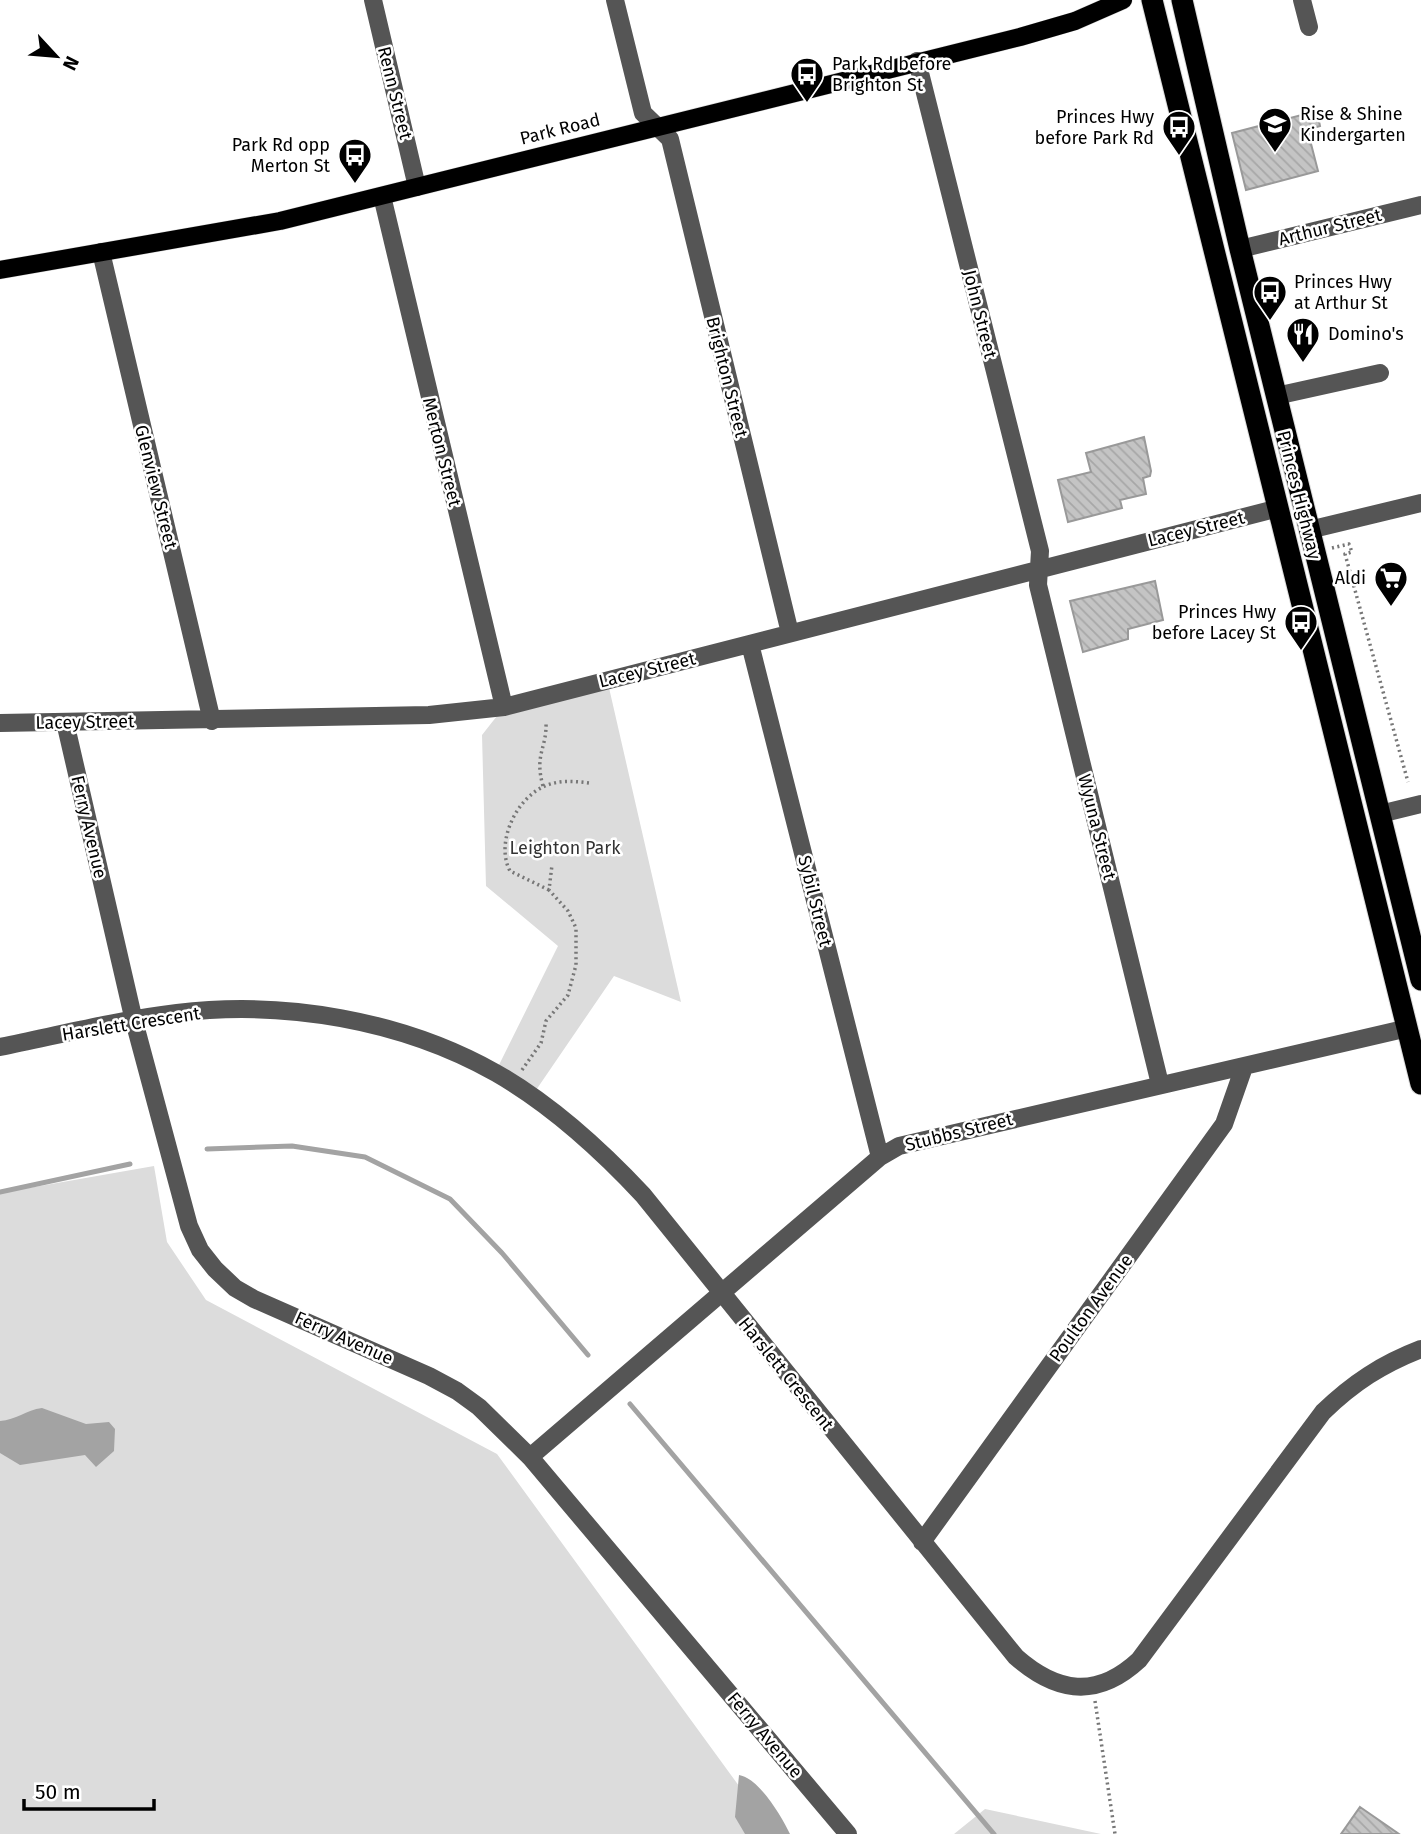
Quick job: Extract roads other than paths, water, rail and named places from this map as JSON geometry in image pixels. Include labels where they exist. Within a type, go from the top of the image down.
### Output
[{"type":"highway","name":"Princes Highway","points":[[1152,0],[1421,1084]]},
{"type":"highway","name":"Princes Highway","points":[[1182,0],[1240,249],[1421,980]]},
{"type":"main road","name":"Park Road","points":[[0,270],[280,221],[382,197],[1065,24],[1123,0]]},
{"type":"street","name":"Renn Street","points":[[373,0],[418,187]]},
{"type":"street","name":"Brighton Street","points":[[615,0],[643,113],[670,139],[790,634]]},
{"type":"street","points":[[1302,0],[1309,27]]},
{"type":"street","name":"John Street","points":[[917,61],[1040,551],[1038,569]]},
{"type":"street","name":"Merton Street","points":[[382,197],[504,707]]},
{"type":"street","name":"Arthur Street","points":[[1240,249],[1421,205]]},
{"type":"street","name":"Glenview Street","points":[[101,252],[212,721]]},
{"type":"street","points":[[1276,396],[1380,373]]},
{"type":"street","points":[[1309,530],[1421,503]]},
{"type":"street","name":"Lacey Street","points":[[0,723],[429,715],[504,707],[1279,508]]},
{"type":"street","name":"Wyuna Street","points":[[1038,569],[1038,585],[1160,1084]]},
{"type":"street","name":"Sybil Street","points":[[750,644],[880,1157]]},
{"type":"street","name":"Ferry Avenue","points":[[65,722],[134,1021],[189,1226],[200,1250],[235,1288],[254,1299],[429,1376],[479,1407],[530,1457],[848,1834]]},
{"type":"street","points":[[1380,814],[1421,804]]},
{"type":"street","name":"Harslett Crescent","points":[[0,1047],[178,1013],[223,1010],[311,1013],[396,1032],[468,1059],[514,1084],[612,1161],[643,1195],[1016,1657],[1033,1672],[1053,1682],[1072,1687],[1093,1686],[1124,1674],[1139,1660],[1323,1412],[1350,1386],[1378,1367],[1421,1349]]},
{"type":"street","name":"Stubbs Street","points":[[530,1457],[880,1157],[900,1146],[1408,1028]]},
{"type":"street","name":"Poulton Avenue","points":[[922,1542],[1224,1124],[1244,1067]]},
{"type":"waterway","points":[[207,1149],[292,1146],[365,1157],[450,1199],[502,1253],[588,1355]]},
{"type":"waterway","points":[[0,1192],[130,1164]]},
{"type":"waterway","points":[[630,1404],[994,1834]]},
{"type":"place","name":"Park Rd before Brighton St","points":[[807,104]]},
{"type":"place","name":"Rise & Shine Kindergarten","points":[[1275,154]]},
{"type":"place","name":"Princes Hwy before Park Rd","points":[[1179,157]]},
{"type":"place","name":"Park Rd opp Merton St","points":[[355,185]]},
{"type":"place","name":"Princes Hwy at Arthur St","points":[[1270,322]]},
{"type":"place","name":"Domino's","points":[[1303,364]]},
{"type":"place","name":"Aldi","points":[[1391,608]]},
{"type":"place","name":"Princes Hwy before Lacey St","points":[[1301,652]]},
{"type":"park label","name":"Leighton Park","points":[[565,848]]}]
